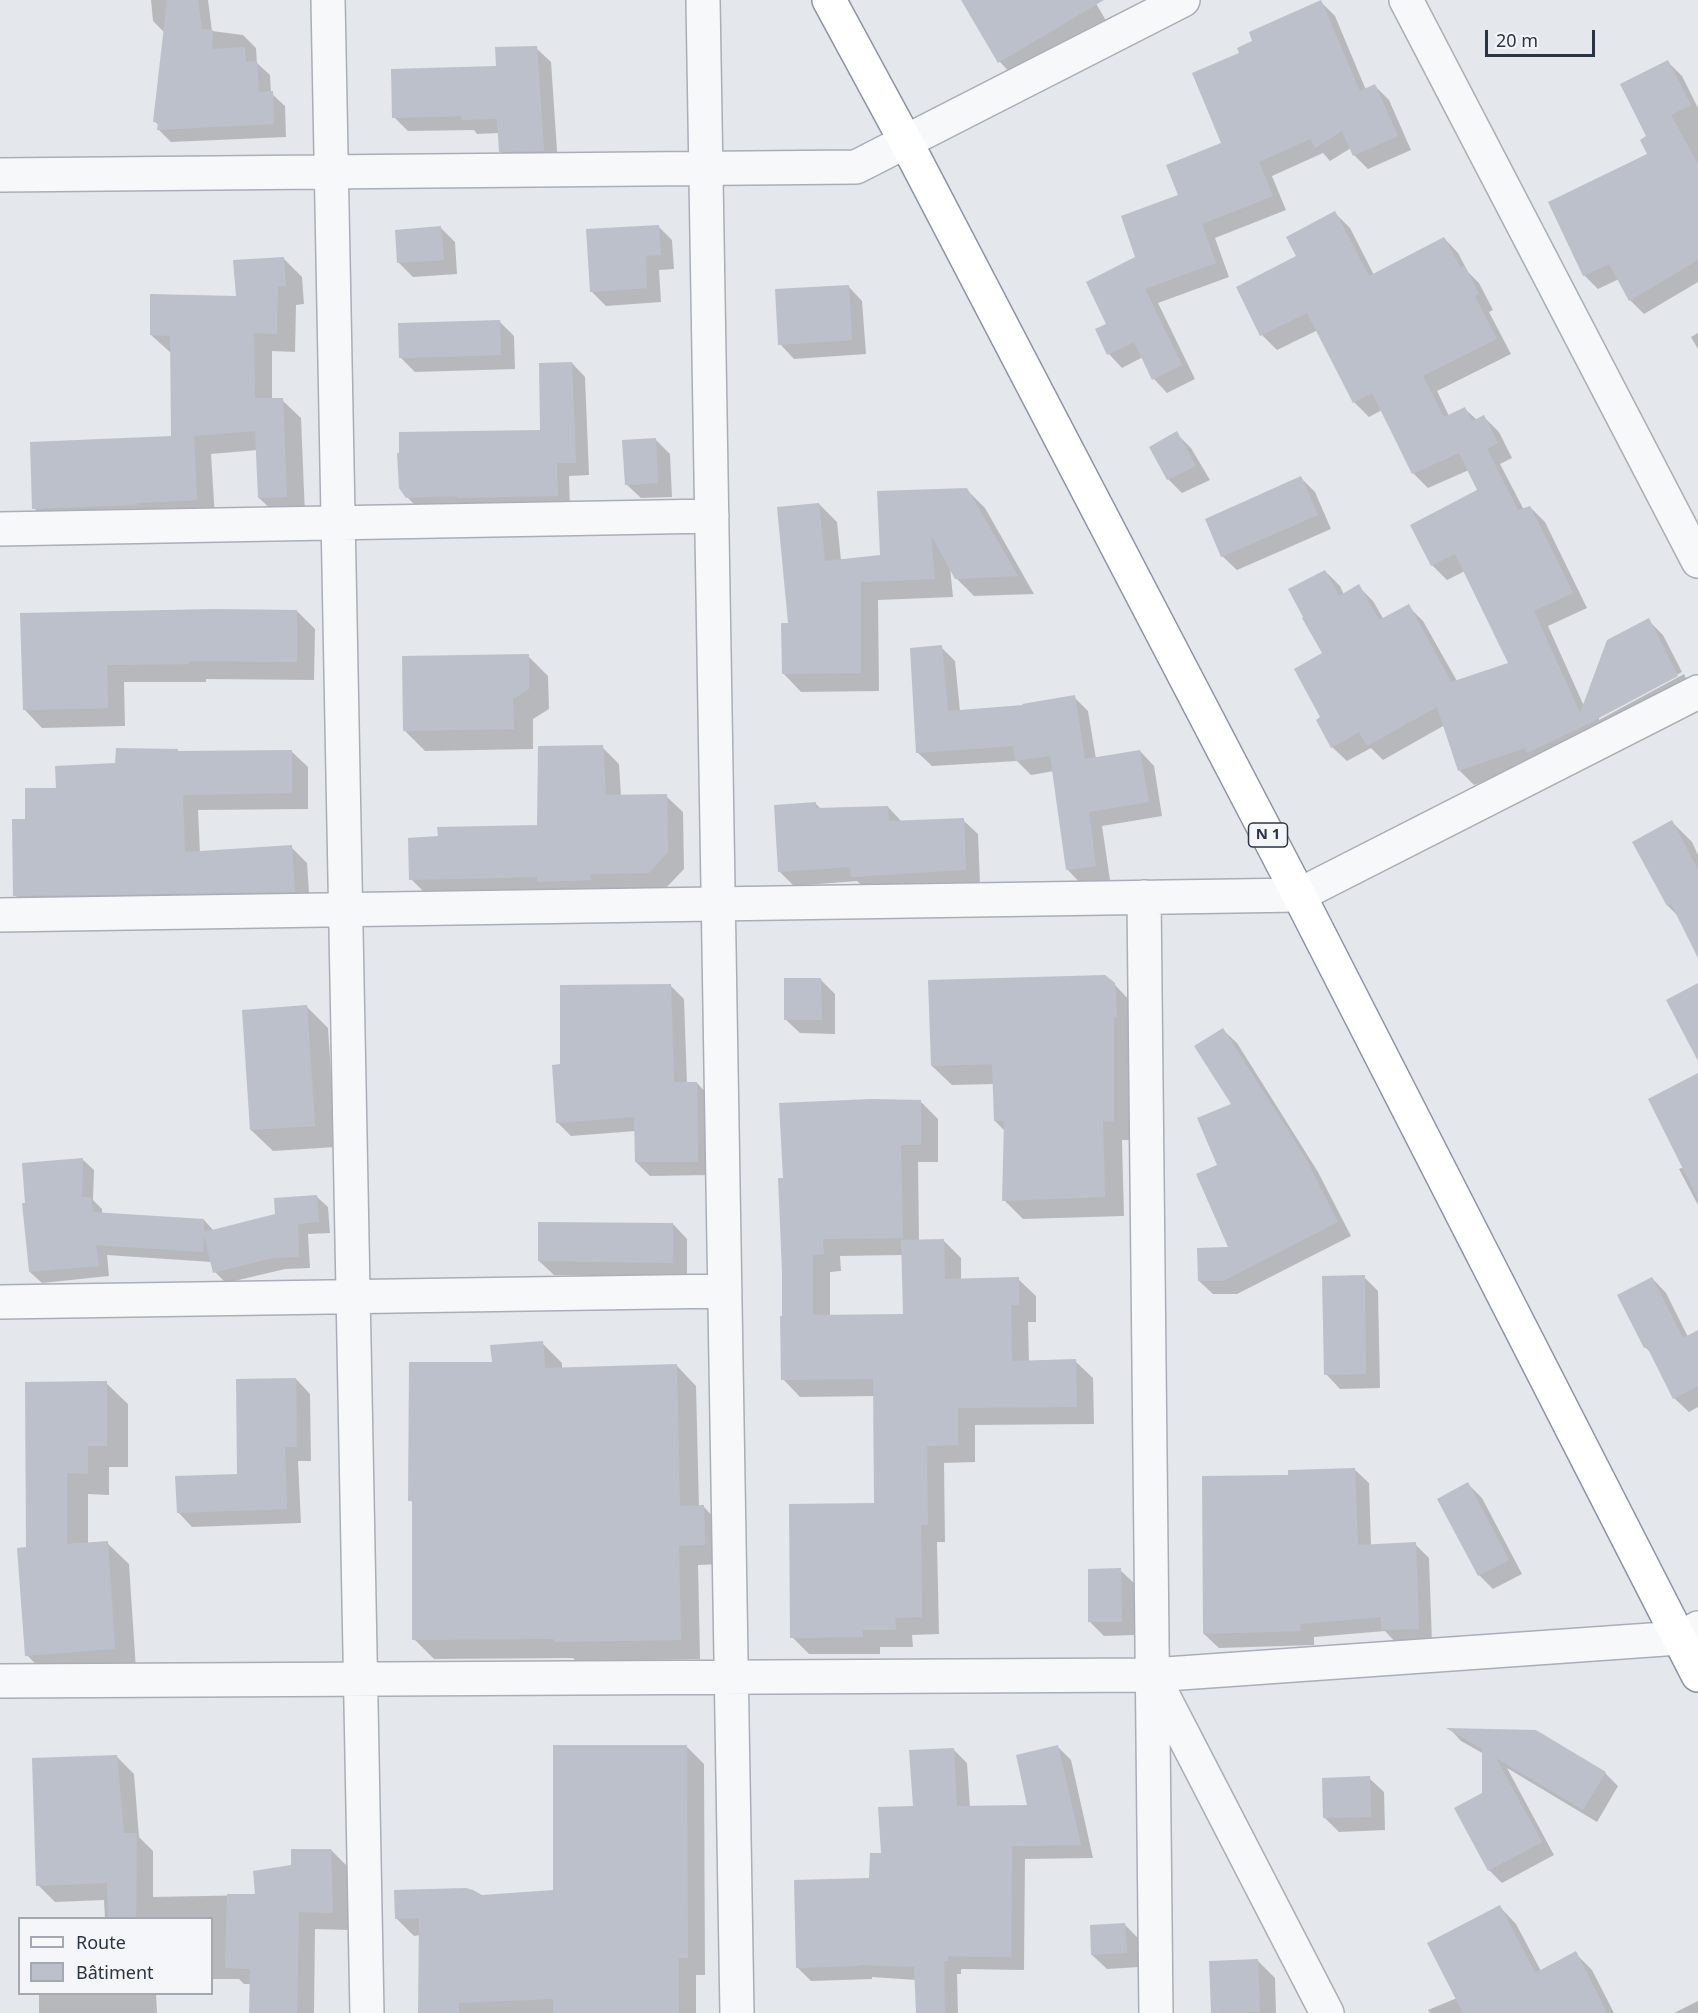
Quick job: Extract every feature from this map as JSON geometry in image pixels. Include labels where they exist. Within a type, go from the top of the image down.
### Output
[{"type":"highway","name":"N 1","points":[[829,0],[906,142],[1688,1633],[1698,1675]]},
{"type":"street","points":[[328,0],[367,2013]]},
{"type":"street","points":[[704,0],[737,2013]]},
{"type":"street","points":[[0,176],[856,167],[1183,0]]},
{"type":"street","points":[[1406,0],[1698,561]]},
{"type":"street","points":[[0,529],[712,516]]},
{"type":"street","points":[[0,915],[1299,895],[1698,692]]},
{"type":"street","points":[[1144,897],[1156,2013]]},
{"type":"street","points":[[0,1302],[725,1291]]},
{"type":"street","points":[[0,1681],[1152,1675],[1688,1633]]},
{"type":"street","points":[[1152,1675],[1327,2013]]},
{"type":"building","points":[[167,0],[198,0],[202,29],[213,30],[212,49],[245,47],[246,62],[257,61],[259,92],[273,91],[274,124],[157,130],[158,122],[153,122]]},
{"type":"building","points":[[961,0],[1104,0],[998,63]]},
{"type":"building","points":[[1321,0],[1360,91],[1375,84],[1398,136],[1353,156],[1342,131],[1315,148],[1310,139],[1259,162],[1273,196],[1202,224],[1216,263],[1145,289],[1182,365],[1152,380],[1134,342],[1107,355],[1095,329],[1106,324],[1086,282],[1135,257],[1121,216],[1178,195],[1166,165],[1221,143],[1192,73],[1239,53],[1237,48],[1252,41],[1249,32]]},
{"type":"building","points":[[537,46],[544,151],[499,152],[497,119],[462,120],[461,116],[392,118],[391,69],[496,66],[495,47]]},
{"type":"building","points":[[1668,60],[1691,105],[1671,115],[1698,164],[1698,260],[1629,301],[1609,264],[1583,276],[1548,202],[1647,154],[1640,140],[1646,136],[1620,84]]},
{"type":"building","points":[[1335,211],[1369,276],[1444,237],[1461,268],[1465,266],[1479,294],[1475,296],[1497,339],[1423,376],[1444,417],[1465,407],[1472,421],[1484,415],[1498,443],[1487,449],[1518,510],[1530,506],[1573,593],[1534,611],[1580,713],[1607,640],[1649,618],[1678,676],[1586,725],[1527,753],[1525,748],[1458,771],[1437,707],[1367,746],[1359,732],[1331,748],[1316,720],[1320,717],[1294,669],[1322,653],[1288,589],[1325,570],[1339,596],[1359,584],[1379,620],[1409,604],[1451,682],[1508,663],[1455,554],[1431,566],[1410,525],[1477,490],[1459,453],[1412,474],[1372,393],[1353,403],[1307,313],[1260,336],[1236,287],[1296,256],[1286,237]]},
{"type":"building","points":[[659,225],[661,255],[646,256],[647,288],[590,292],[586,229]]},
{"type":"building","points":[[441,226],[444,260],[397,263],[395,230]]},
{"type":"building","points":[[284,257],[286,286],[278,287],[277,334],[254,333],[255,398],[283,398],[287,497],[258,498],[255,431],[194,436],[197,500],[32,509],[30,442],[171,436],[170,336],[150,335],[150,294],[236,296],[233,260]]},
{"type":"building","points":[[849,285],[852,340],[778,345],[775,289]]},
{"type":"building","points":[[500,320],[501,355],[399,358],[398,323]]},
{"type":"building","points":[[572,362],[576,463],[557,463],[558,496],[406,498],[399,488],[397,453],[399,453],[399,432],[540,430],[539,363]]},
{"type":"building","points":[[1177,431],[1196,466],[1167,480],[1149,447]]},
{"type":"building","points":[[656,438],[658,483],[625,485],[622,440]]},
{"type":"building","points":[[1301,476],[1318,515],[1221,557],[1205,519]]},
{"type":"building","points":[[967,488],[1018,576],[955,579],[931,535],[935,579],[861,582],[861,673],[782,674],[781,623],[788,623],[777,507],[819,503],[825,561],[880,555],[877,491]]},
{"type":"building","points":[[215,609],[297,610],[297,662],[189,661],[189,664],[107,665],[108,708],[23,710],[20,613]]},
{"type":"building","points":[[942,645],[948,711],[1023,705],[1075,695],[1085,759],[1140,750],[1149,802],[1089,812],[1096,866],[1066,870],[1050,756],[1015,761],[1013,746],[916,753],[910,648]]},
{"type":"building","points":[[529,654],[529,689],[513,699],[514,729],[403,731],[402,656]]},
{"type":"building","points":[[603,745],[606,795],[667,794],[668,852],[649,873],[590,874],[591,880],[537,882],[537,877],[409,880],[408,838],[438,836],[437,827],[537,825],[538,746]]},
{"type":"building","points":[[116,748],[178,749],[178,751],[292,750],[292,793],[183,795],[185,852],[292,845],[295,892],[13,896],[12,819],[25,819],[25,788],[56,788],[55,766],[115,763]]},
{"type":"building","points":[[816,802],[816,808],[888,806],[889,821],[964,818],[966,870],[851,877],[850,867],[778,872],[774,805]]},
{"type":"building","points":[[1672,820],[1698,870],[1698,958],[1671,904],[1667,906],[1632,842]]},
{"type":"building","points":[[1105,975],[1115,983],[1117,1017],[1114,1017],[1114,1121],[1103,1122],[1105,1197],[1002,1201],[1004,1121],[994,1121],[992,1064],[931,1066],[928,980]]},
{"type":"building","points":[[784,978],[821,978],[822,1020],[784,1020]]},
{"type":"building","points":[[1698,983],[1698,1061],[1666,1000]]},
{"type":"building","points":[[671,984],[674,1082],[697,1082],[698,1162],[635,1162],[634,1117],[556,1123],[552,1065],[560,1064],[560,985]]},
{"type":"building","points":[[307,1005],[315,1126],[250,1130],[242,1010]]},
{"type":"building","points":[[1223,1028],[1305,1157],[1338,1222],[1223,1281],[1198,1281],[1197,1248],[1228,1247],[1196,1174],[1217,1165],[1197,1118],[1231,1104],[1194,1046]]},
{"type":"building","points":[[1698,1073],[1698,1199],[1648,1099]]},
{"type":"building","points":[[871,1099],[921,1100],[921,1145],[901,1145],[903,1238],[823,1239],[824,1254],[813,1255],[813,1315],[903,1314],[901,1240],[944,1239],[945,1279],[1019,1277],[1019,1305],[1011,1305],[1012,1361],[1076,1359],[1077,1407],[958,1408],[958,1445],[927,1446],[928,1525],[921,1525],[922,1617],[895,1618],[896,1630],[863,1630],[863,1637],[790,1638],[789,1504],[874,1503],[873,1379],[781,1380],[782,1272],[778,1178],[783,1178],[779,1103]]},
{"type":"building","points":[[83,1158],[82,1197],[91,1197],[93,1212],[204,1219],[204,1232],[275,1214],[274,1198],[317,1195],[319,1222],[298,1224],[299,1257],[273,1258],[213,1273],[204,1235],[203,1252],[96,1245],[99,1266],[29,1272],[22,1203],[25,1203],[22,1163]]},
{"type":"building","points":[[538,1222],[673,1223],[673,1263],[538,1261]]},
{"type":"building","points":[[1365,1275],[1366,1374],[1324,1375],[1322,1276]]},
{"type":"building","points":[[1652,1277],[1683,1338],[1698,1330],[1698,1386],[1673,1399],[1617,1295]]},
{"type":"building","points":[[543,1341],[545,1368],[677,1364],[680,1506],[704,1505],[705,1545],[679,1546],[681,1640],[554,1642],[554,1639],[412,1640],[412,1501],[408,1501],[409,1362],[492,1362],[490,1345]]},
{"type":"building","points":[[296,1378],[297,1447],[285,1447],[287,1509],[177,1513],[175,1476],[237,1474],[236,1379]]},
{"type":"building","points":[[107,1381],[107,1446],[88,1446],[88,1474],[67,1473],[67,1544],[108,1541],[115,1649],[25,1656],[17,1548],[26,1547],[25,1382]]},
{"type":"building","points":[[1355,1468],[1358,1545],[1416,1542],[1419,1629],[1381,1630],[1381,1617],[1300,1624],[1301,1631],[1203,1634],[1202,1476],[1288,1475],[1288,1470]]},
{"type":"building","points":[[1468,1482],[1509,1560],[1478,1576],[1437,1499]]},
{"type":"building","points":[[1121,1568],[1122,1622],[1088,1622],[1088,1569]]},
{"type":"building","points":[[1446,1728],[1536,1730],[1606,1772],[1583,1810],[1496,1758],[1542,1842],[1488,1871],[1454,1808],[1482,1793],[1482,1749]]},
{"type":"building","points":[[553,1745],[687,1745],[688,1958],[679,1958],[679,2013],[553,2013],[553,1999],[459,2003],[459,2013],[418,2013],[419,1918],[395,1919],[394,1890],[466,1888],[482,1895],[553,1890]]},
{"type":"building","points":[[1058,1745],[1081,1845],[1012,1846],[1011,1957],[948,1956],[948,1961],[944,1961],[945,2013],[916,2013],[914,1967],[859,1965],[796,1968],[794,1880],[869,1878],[870,1853],[881,1853],[878,1807],[913,1806],[909,1750],[954,1748],[957,1806],[1027,1805],[1016,1755]]},
{"type":"building","points":[[117,1755],[124,1833],[137,1833],[136,1917],[108,1917],[107,1883],[36,1886],[32,1758]]},
{"type":"building","points":[[1370,1776],[1371,1817],[1323,1818],[1322,1778]]},
{"type":"building","points":[[291,1849],[331,1849],[333,1913],[299,1912],[297,2013],[249,2013],[250,1969],[225,1968],[227,1894],[255,1894],[253,1871],[291,1865]]},
{"type":"building","points":[[1500,1905],[1535,1973],[1576,1951],[1607,2013],[1463,2013],[1427,1943]]},
{"type":"building","points":[[1125,1923],[1127,1953],[1091,1955],[1090,1925]]},
{"type":"building","points":[[1258,1959],[1260,2012],[1211,2013],[1209,1961]]}]
